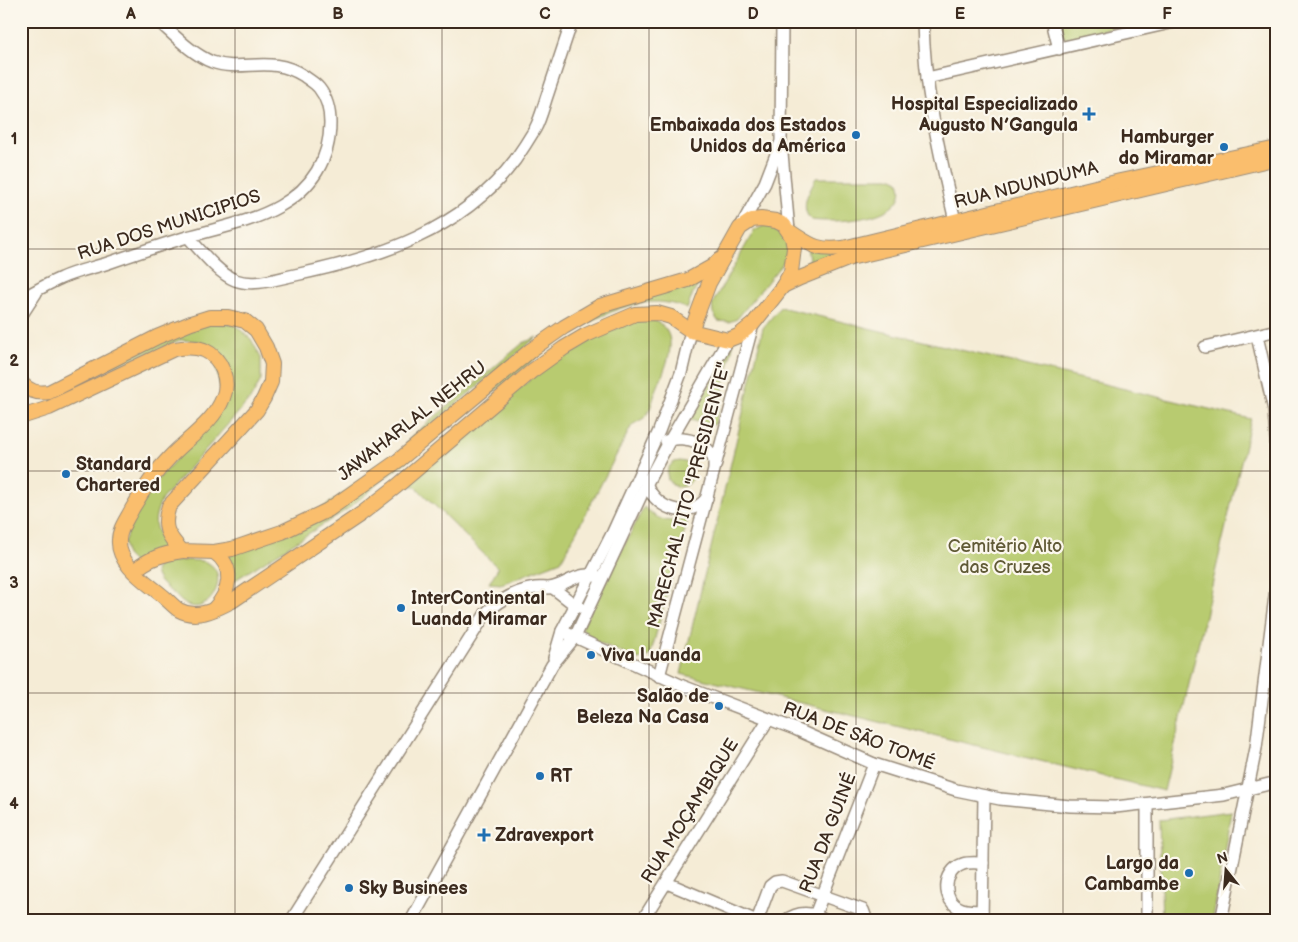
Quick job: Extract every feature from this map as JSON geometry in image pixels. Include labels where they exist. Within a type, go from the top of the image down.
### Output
[{"type":"main road","name":"RUA NDUNDUMA","points":[[740,228],[752,220],[776,220],[809,244],[826,250],[843,248],[1120,181],[1277,148]]},
{"type":"main road","name":"RUA NDUNDUMA","points":[[783,286],[836,263],[865,254],[1277,158]]},
{"type":"main road","points":[[740,228],[709,283],[691,331],[728,340],[738,336],[753,324],[792,272],[794,248],[789,231]]},
{"type":"main road","name":"JAWAHARLAL NEHRU","points":[[134,571],[155,556],[182,550],[214,552],[232,549],[282,532],[328,510],[398,460],[531,350],[564,328],[600,306],[688,280],[713,266],[722,258]]},
{"type":"main road","name":"JAWAHARLAL NEHRU","points":[[21,417],[49,408],[174,349],[185,347],[203,350],[211,354],[222,369],[226,387],[223,398],[216,411],[169,457],[154,475],[122,527],[119,539],[120,553],[134,571],[179,610],[197,614],[212,611],[251,589],[361,514],[532,371],[572,344],[612,322],[635,314],[657,313],[671,317],[691,331]]},
{"type":"main road","points":[[21,383],[27,389],[36,392],[49,392],[157,337],[210,317],[228,316],[245,321],[256,330],[266,347],[272,364],[271,382],[257,410],[170,506],[166,515],[168,534],[182,550]]},
{"type":"main road","points":[[212,611],[222,600],[228,588],[230,578],[228,569],[219,555],[214,552]]},
{"type":"street","name":"RUA DOS MUNICIPIOS","points":[[21,300],[62,277],[253,218],[280,207],[312,181],[328,150],[330,113],[326,100],[318,87],[308,79],[296,71],[280,66],[213,62],[199,55],[158,21]]},
{"type":"street","points":[[188,237],[222,271],[234,279],[254,282],[311,272],[386,252],[445,223],[472,205],[489,189],[514,161],[536,127],[572,21]]},
{"type":"street","points":[[782,21],[781,142],[789,231]]},
{"type":"street","points":[[923,21],[927,78],[934,130],[955,221]]},
{"type":"street","points":[[1052,21],[1058,49]]},
{"type":"street","points":[[927,78],[1179,21]]},
{"type":"street","points":[[740,228],[765,183],[781,142]]},
{"type":"street","points":[[21,316],[41,288]]},
{"type":"street","name":"MARECHAL TITO \"PRESIDENTE\"","points":[[660,676],[753,324]]},
{"type":"street","points":[[1205,348],[1277,330]]},
{"type":"street","name":"MARECHAL TITO \"PRESIDENTE\"","points":[[552,665],[562,630],[613,532],[659,432],[681,373],[691,331]]},
{"type":"street","points":[[1257,336],[1274,410],[1277,455]]},
{"type":"street","name":"MARECHAL TITO \"PRESIDENTE\"","points":[[411,921],[552,665],[575,637],[646,485],[728,340]]},
{"type":"street","points":[[651,447],[681,438],[692,440],[710,452],[715,462],[714,472]]},
{"type":"street","points":[[641,469],[651,496],[660,504],[670,509],[693,508],[703,503],[707,498]]},
{"type":"street","points":[[291,921],[486,613],[496,604],[520,592],[536,588],[553,588],[573,577],[590,574],[602,578]]},
{"type":"street","points":[[1221,921],[1256,748],[1277,580]]},
{"type":"street","points":[[553,588],[575,605],[588,609]]},
{"type":"street","name":"RUA DE SÃO TOMÉ","points":[[562,630],[660,676],[874,764],[956,790],[984,796],[1070,806],[1115,807],[1224,794],[1277,782]]},
{"type":"street","name":"RUA MOÇAMBIQUE","points":[[642,921],[768,720]]},
{"type":"street","name":"RUA DA GUINÉ","points":[[820,918],[823,896],[874,764]]},
{"type":"street","points":[[983,863],[964,864],[957,867],[948,879],[946,886],[951,901],[956,906],[982,916],[983,863],[984,796]]},
{"type":"street","points":[[1147,804],[1147,921]]},
{"type":"street","points":[[666,883],[757,921],[770,886],[775,882],[782,881],[863,910],[867,921]]},
{"type":"street","points":[[785,921],[798,914],[820,918]]},
{"type":"green space","points":[[1059,21],[1142,21],[1064,39]]},
{"type":"green space","points":[[816,178],[893,178],[899,181],[900,194],[895,204],[884,212],[869,217],[837,221],[811,220],[807,215],[805,204]]},
{"type":"green space","points":[[765,225],[779,228],[789,242],[786,259],[737,319],[729,322],[718,321],[713,313],[712,304],[754,231]]},
{"type":"green space","points":[[807,247],[850,251],[803,272],[809,259]]},
{"type":"green space","points":[[703,278],[693,293],[687,309],[670,303],[636,304],[602,316],[556,342],[346,510],[232,582],[220,555],[287,534],[571,327],[603,312]]},
{"type":"green space","name":"Cemitério Alto das Cruzes","points":[[780,307],[1251,419],[1164,791],[681,674],[763,328]]},
{"type":"green space","points":[[651,319],[661,325],[667,332],[670,341],[670,351],[650,408],[645,417],[632,425],[561,561],[501,584],[489,583],[498,568],[415,486],[403,486],[568,348],[638,320]]},
{"type":"green space","points":[[214,323],[235,325],[251,339],[261,358],[261,380],[251,398],[162,499],[155,519],[157,531],[171,547],[151,552],[134,563],[126,555],[124,542],[134,516],[149,489],[224,406],[212,348],[198,341],[180,340],[38,397],[197,326]]},
{"type":"green space","points":[[537,337],[403,448],[412,436],[523,343]]},
{"type":"green space","points":[[734,341],[715,425],[690,419]]},
{"type":"green space","points":[[680,461],[689,465],[693,474],[689,483],[680,487],[671,483],[667,474],[671,465]]},
{"type":"green space","points":[[644,507],[664,520],[688,519],[650,656],[638,660],[587,637],[582,627]]},
{"type":"green space","points":[[187,560],[206,562],[213,567],[217,574],[216,590],[211,598],[198,607],[190,606],[181,601],[162,584],[155,571],[159,564]]},
{"type":"green space","points":[[1231,811],[1213,919],[1211,921],[1162,921],[1159,820]]},
{"type":"place","name":"Hospital Especializado Augusto N’Gangula","points":[[1089,114]]},
{"type":"place","name":"Embaixada dos Estados Unidos da América","points":[[856,135]]},
{"type":"place","name":"Hamburger do Miramar","points":[[1224,147]]},
{"type":"place","name":"Standard Chartered","points":[[66,474]]},
{"type":"place","name":"InterContinental Luanda Miramar","points":[[401,608]]},
{"type":"place","name":"Viva Luanda","points":[[591,655]]},
{"type":"place","name":"Salão de Beleza Na Casa","points":[[719,706]]},
{"type":"place","name":"RT","points":[[540,776]]},
{"type":"place","name":"Zdravexport","points":[[484,835]]},
{"type":"place","name":"Largo da Cambambe","points":[[1189,873]]},
{"type":"place","name":"Sky Businees","points":[[349,888]]}]
